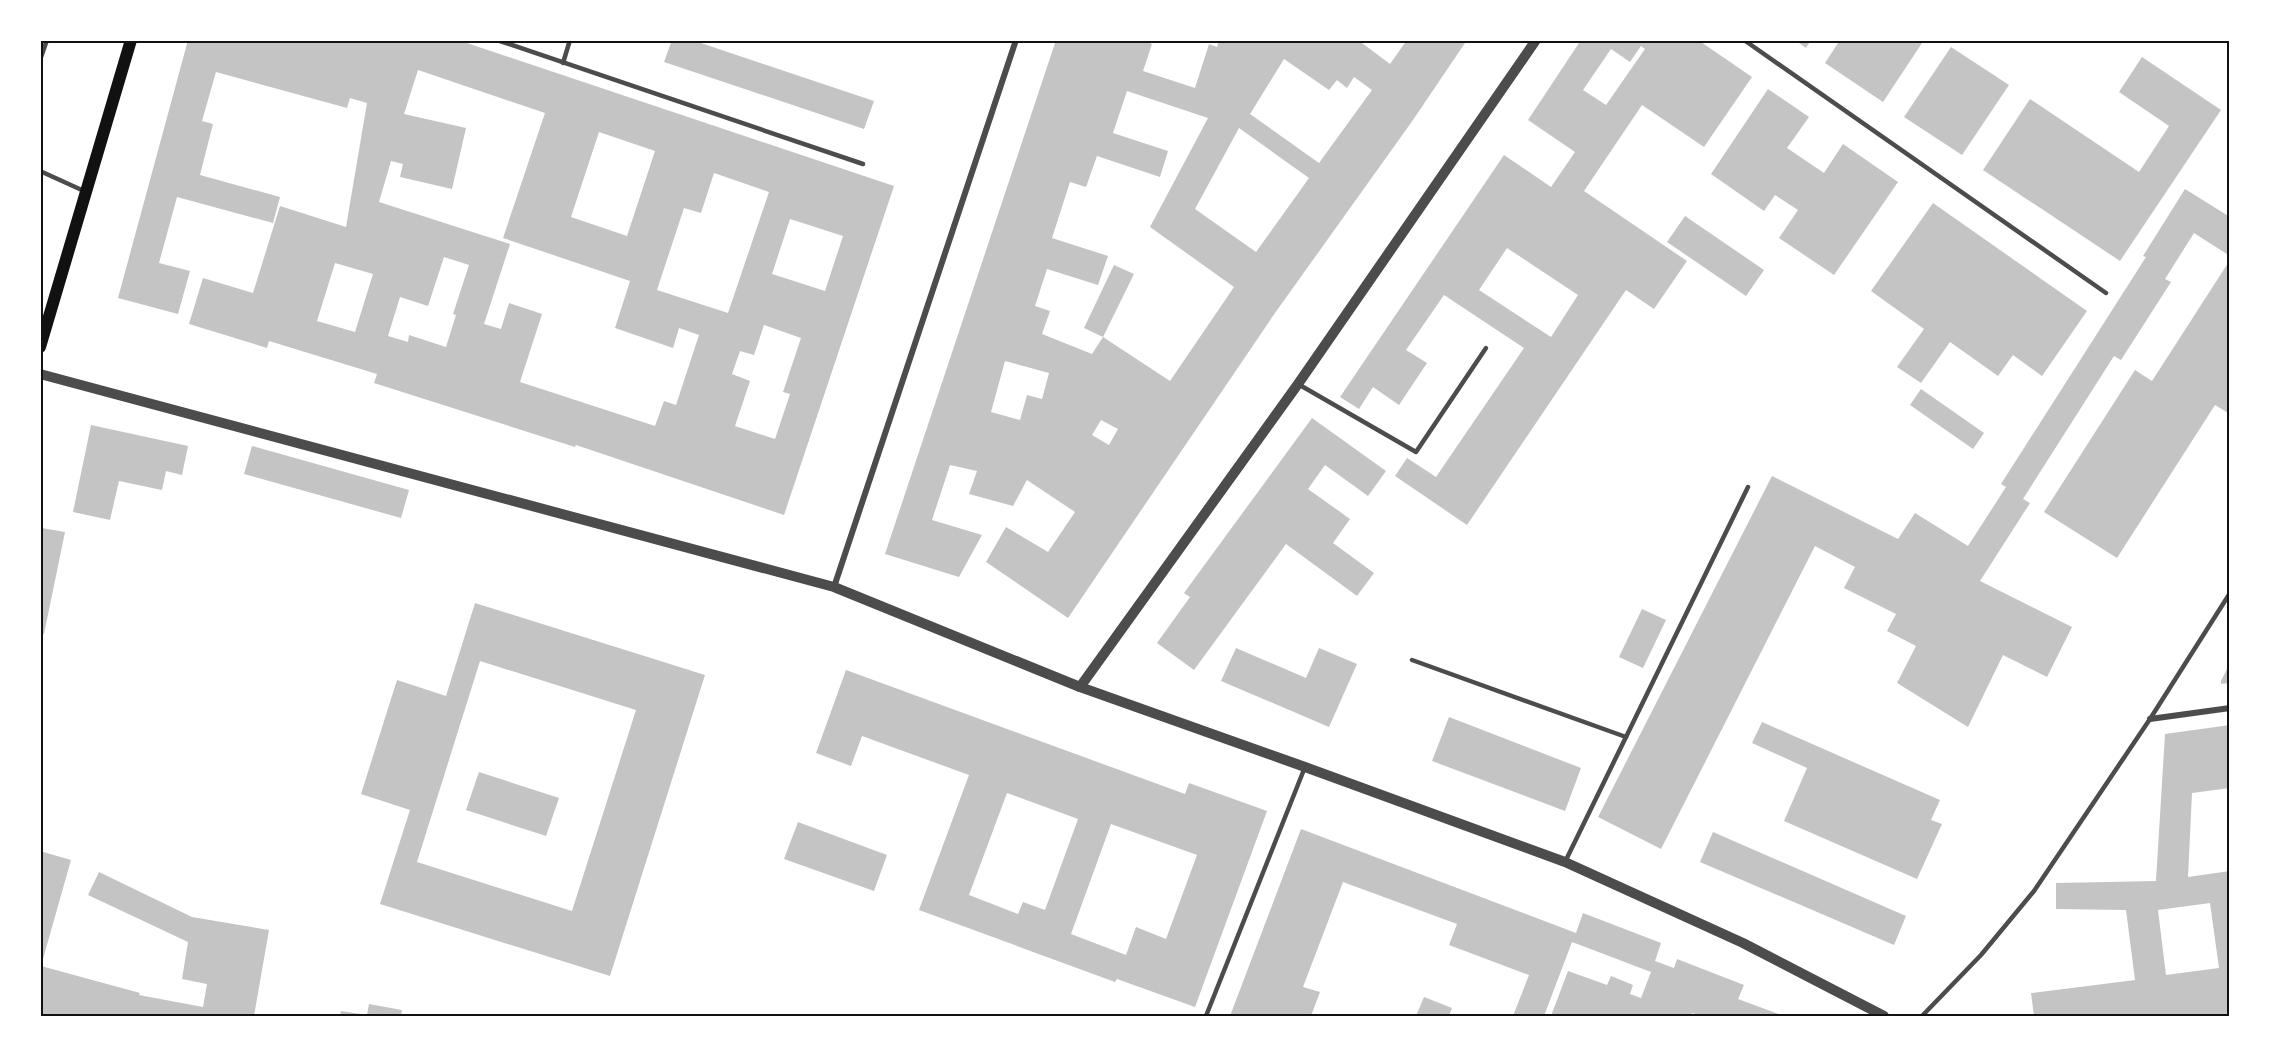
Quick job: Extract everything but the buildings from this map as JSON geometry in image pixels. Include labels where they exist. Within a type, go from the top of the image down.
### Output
[{"type":"main road","points":[[40,347],[131,40]]},
{"type":"street","points":[[834,587],[1016,40]]},
{"type":"street","points":[[1080,687],[1298,384],[1536,40]]},
{"type":"street","points":[[40,374],[834,587],[1080,687],[1305,766],[1565,862],[1743,943],[1884,1017]]},
{"type":"street","points":[[2150,719],[2229,708]]},
{"type":"lane","points":[[40,60],[47,40]]},
{"type":"lane","points":[[497,40],[863,164]]},
{"type":"lane","points":[[563,63],[570,40]]},
{"type":"lane","points":[[1744,40],[2106,293]]},
{"type":"lane","points":[[40,171],[86,192]]},
{"type":"lane","points":[[1298,384],[1416,452],[1486,348]]},
{"type":"lane","points":[[1565,862],[1748,487]]},
{"type":"lane","points":[[1922,1017],[1981,955],[2034,891],[2150,719],[2229,593]]},
{"type":"lane","points":[[1413,660],[1626,737]]},
{"type":"lane","points":[[1206,1017],[1305,766]]}]
